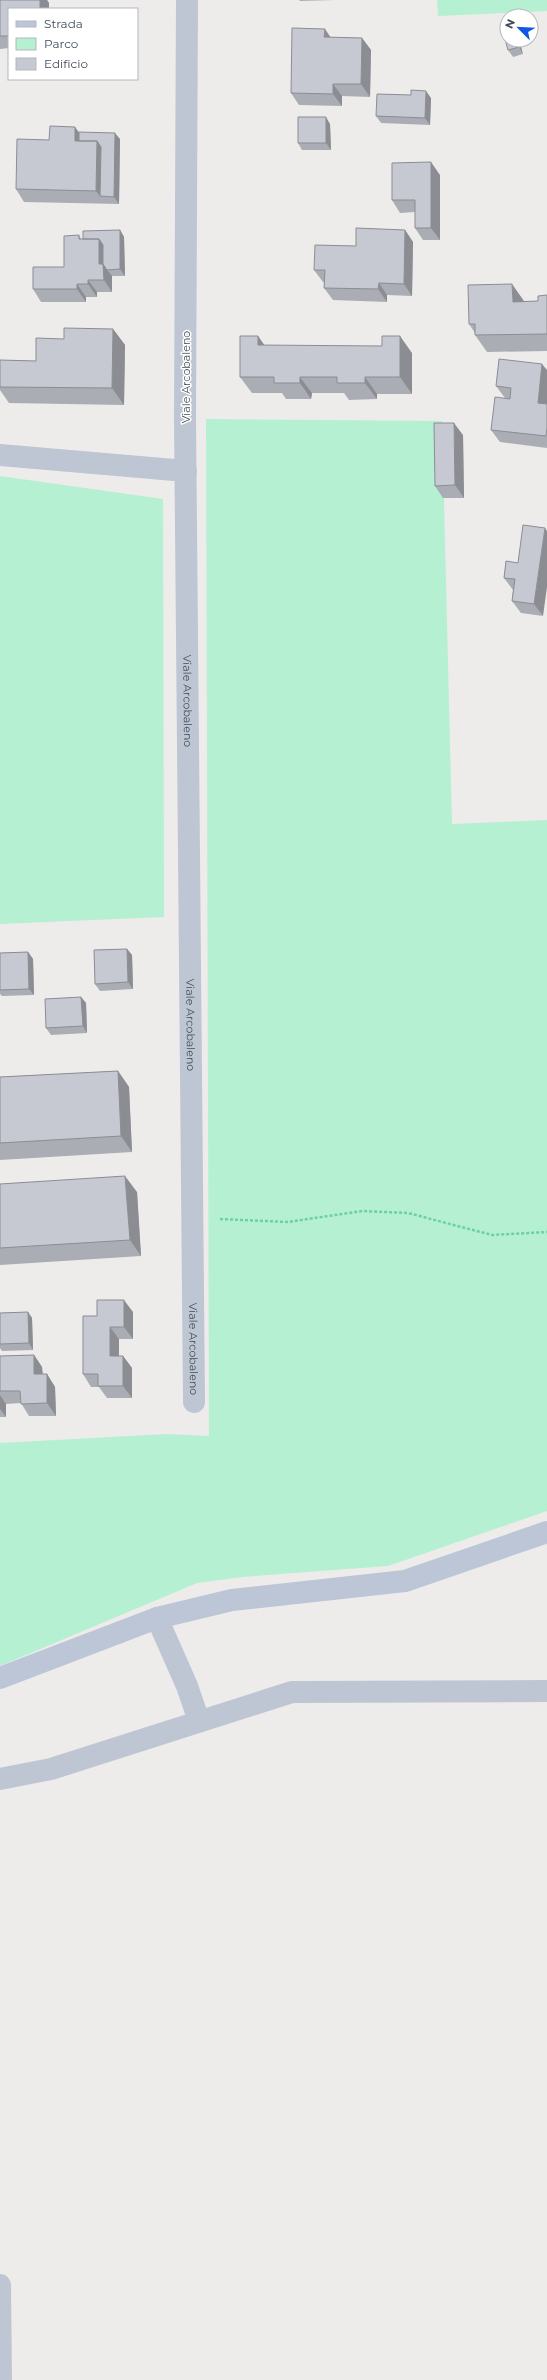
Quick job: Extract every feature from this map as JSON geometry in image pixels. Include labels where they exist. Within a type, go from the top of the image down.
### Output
[{"type":"street","name":"Viale Arcobaleno","points":[[187,0],[186,471],[194,1402]]},
{"type":"street","points":[[0,455],[186,471]]},
{"type":"street","points":[[0,1678],[157,1618],[232,1600],[405,1581],[547,1532]]},
{"type":"street","points":[[157,1618],[188,1686],[199,1721]]},
{"type":"street","points":[[0,1779],[51,1769],[292,1692],[547,1691]]},
{"type":"street","points":[[0,2285],[1,2380]]},
{"type":"path","points":[[192,1218],[288,1222],[362,1211],[408,1213],[492,1235],[547,1232]]},
{"type":"green space","points":[[437,0],[547,0],[547,11],[539,11],[539,8],[499,8],[499,13],[438,16]]},
{"type":"green space","points":[[206,419],[442,421],[452,824],[547,820],[547,1511],[388,1566],[242,1577],[197,1583],[0,1666],[0,1443],[167,1434],[209,1436]]},
{"type":"green space","points":[[0,476],[163,499],[164,917],[0,924]]},
{"type":"building","points":[[0,0],[40,0],[40,8],[8,8],[8,36],[0,36]]},
{"type":"building","points":[[292,28],[325,29],[324,37],[362,38],[361,84],[333,84],[333,94],[291,93]]},
{"type":"building","points":[[411,90],[426,91],[425,118],[376,116],[377,94],[411,95]]},
{"type":"building","points":[[298,117],[326,117],[326,143],[298,143]]},
{"type":"building","points":[[50,126],[75,127],[75,141],[97,141],[96,191],[16,189],[17,139],[49,140]]},
{"type":"building","points":[[79,132],[115,133],[114,197],[100,196],[101,147],[97,141],[79,141]]},
{"type":"building","points":[[431,162],[431,228],[415,228],[415,200],[392,200],[392,163]]},
{"type":"building","points":[[356,228],[405,230],[404,284],[379,283],[378,289],[324,288],[325,270],[314,270],[315,245],[356,246]]},
{"type":"building","points":[[120,230],[120,269],[107,270],[103,264],[103,245],[99,239],[83,239],[83,231]]},
{"type":"building","points":[[79,235],[79,239],[99,239],[99,264],[103,264],[104,280],[88,280],[88,284],[77,284],[77,289],[33,289],[33,267],[64,267],[64,236]]},
{"type":"building","points":[[512,284],[513,302],[538,301],[538,296],[547,295],[547,334],[475,335],[475,324],[469,324],[468,285]]},
{"type":"building","points":[[64,328],[113,329],[112,388],[0,387],[0,360],[36,361],[36,338],[64,339]]},
{"type":"building","points":[[240,336],[258,336],[258,345],[382,346],[382,336],[400,336],[400,377],[365,377],[365,383],[337,383],[337,377],[300,377],[300,383],[274,383],[274,377],[240,377]]},
{"type":"building","points":[[499,359],[542,364],[538,403],[547,404],[546,436],[491,430],[495,397],[510,399],[511,388],[496,386]]},
{"type":"building","points":[[434,423],[454,423],[455,485],[435,486]]},
{"type":"building","points":[[523,525],[545,528],[534,604],[512,601],[515,579],[504,578],[506,561],[518,563]]},
{"type":"building","points":[[127,949],[128,982],[95,984],[94,950]]},
{"type":"building","points":[[28,952],[29,989],[0,990],[0,953]]},
{"type":"building","points":[[81,997],[83,1026],[46,1028],[45,999]]},
{"type":"building","points":[[118,1071],[121,1136],[0,1143],[0,1077]]},
{"type":"building","points":[[125,1176],[130,1240],[0,1248],[0,1184]]},
{"type":"building","points":[[97,1300],[124,1300],[124,1327],[110,1327],[110,1356],[123,1356],[123,1386],[98,1386],[98,1374],[83,1374],[83,1316],[97,1316]]},
{"type":"building","points":[[28,1312],[29,1343],[0,1344],[0,1313]]},
{"type":"building","points":[[34,1355],[34,1374],[47,1374],[47,1403],[21,1404],[20,1391],[0,1391],[0,1356]]}]
